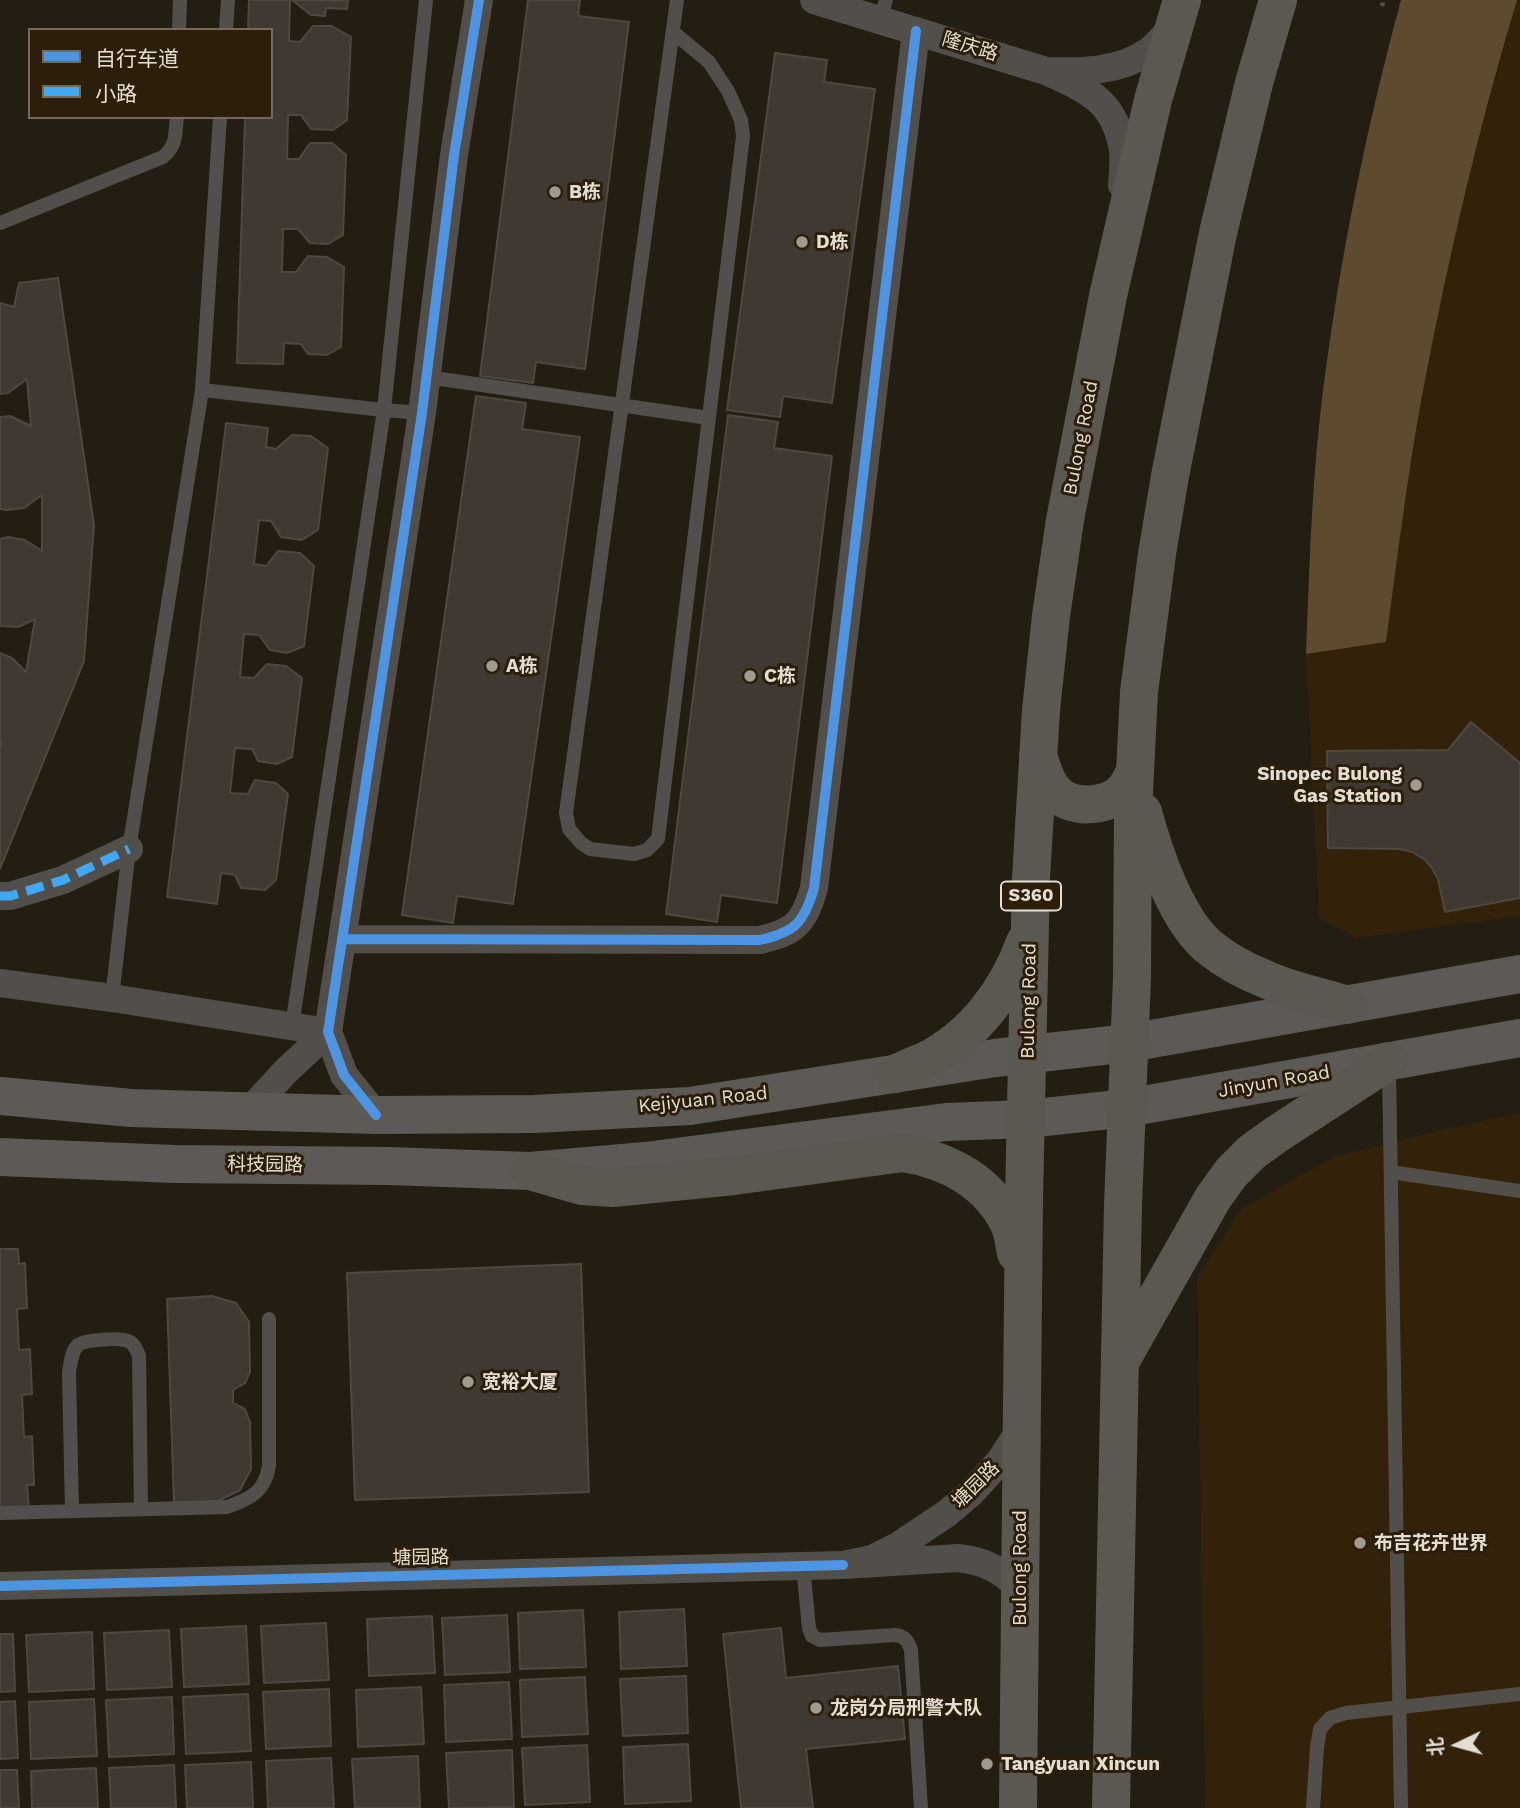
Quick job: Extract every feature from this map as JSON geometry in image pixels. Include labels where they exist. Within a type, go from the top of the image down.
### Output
[{"type":"main road","points":[[1111,1808],[1126,1108],[1139,692],[1170,476],[1218,233],[1254,83],[1278,0]]},
{"type":"main road","name":"Bulong Road","points":[[1018,1808],[1027,1054],[1035,799],[1041,710],[1065,520],[1090,390],[1153,100],[1180,9]]},
{"type":"main road","points":[[1038,755],[1048,783],[1056,793],[1066,800],[1078,803],[1103,803],[1124,791],[1135,762]]},
{"type":"main road","points":[[1135,762],[1151,842],[1163,873],[1176,900],[1207,946],[1230,962],[1266,980],[1347,1004]]},
{"type":"main road","points":[[895,1073],[927,1060],[956,1041],[981,1018],[1003,990],[1019,960],[1030,927]]},
{"type":"main road","points":[[1027,1054],[1129,1043],[1520,974]]},
{"type":"main road","name":"Jinyun Road","points":[[1027,1119],[1126,1108],[1520,1038]]},
{"type":"main road","name":"Kejiyuan Road","points":[[376,1115],[534,1114],[690,1106],[1027,1054]]},
{"type":"main road","points":[[1120,1362],[1213,1198],[1231,1173],[1252,1152],[1276,1134],[1389,1061]]},
{"type":"main road","points":[[0,1096],[131,1108],[376,1115]]},
{"type":"main road","points":[[530,1171],[645,1161],[946,1122],[1027,1119]]},
{"type":"main road","points":[[530,1171],[582,1186],[613,1188],[734,1176],[902,1153],[922,1156],[941,1161],[958,1170],[989,1195],[1001,1210],[1010,1228],[1023,1286]]},
{"type":"main road","name":"科技园路","points":[[0,1157],[175,1164],[389,1166],[530,1171]]},
{"type":"street","points":[[376,1115],[344,1075],[328,1032],[422,413],[454,155],[479,0]]},
{"type":"street","name":"隆庆路","points":[[814,0],[883,10],[916,31],[1046,71],[1096,96],[1114,118],[1123,147],[1121,240]]},
{"type":"street","name":"隆庆路","points":[[1046,71],[1079,72],[1107,68],[1138,58],[1151,49],[1180,9]]},
{"type":"street","points":[[342,939],[760,940],[782,935],[800,922],[814,888],[916,31]]},
{"type":"street","points":[[0,896],[10,896],[63,880],[129,849]]},
{"type":"street","points":[[0,983],[328,1032]]},
{"type":"street","points":[[250,1111],[286,1071],[328,1032]]},
{"type":"street","name":"塘园路","points":[[843,1565],[872,1559],[898,1546],[946,1514],[971,1493],[1000,1461],[1021,1427]]},
{"type":"street","name":"塘园路","points":[[0,1586],[843,1565],[967,1559],[1000,1570],[1020,1588]]},
{"type":"lane","points":[[179,28],[180,0]]},
{"type":"lane","points":[[226,28],[228,0]]},
{"type":"lane","points":[[292,1026],[384,410],[426,0]]},
{"type":"lane","points":[[673,32],[709,62],[728,91],[741,120],[743,136],[658,839],[647,850],[634,854],[590,849],[580,843],[569,830],[566,813],[677,0]]},
{"type":"lane","points":[[0,223],[163,157],[171,150],[175,140],[177,119]]},
{"type":"lane","points":[[112,998],[129,849],[202,390],[220,119]]},
{"type":"lane","points":[[427,377],[709,418]]},
{"type":"lane","points":[[202,390],[422,413]]},
{"type":"lane","points":[[1389,1061],[1401,1808]]},
{"type":"lane","points":[[1391,1172],[1520,1191]]},
{"type":"lane","points":[[0,1513],[227,1507],[245,1501],[258,1492],[267,1479],[269,1466],[269,1319]]},
{"type":"lane","points":[[72,1511],[69,1371],[72,1355],[76,1346],[84,1341],[125,1339],[135,1346],[139,1356],[141,1509]]},
{"type":"lane","points":[[803,1566],[812,1636],[820,1640],[895,1635],[903,1636],[908,1642],[911,1650],[921,1808]]},
{"type":"lane","points":[[1313,1808],[1320,1730],[1330,1718],[1346,1713],[1520,1694]]},
{"type":"path","points":[[1382,6],[1384,0]]},
{"type":"shaded area","points":[[1401,0],[1517,0],[1476,147],[1432,346],[1402,519],[1386,642],[1306,654],[1316,454],[1333,318],[1374,105]]},
{"type":"shaded area","points":[[1517,0],[1520,0],[1520,916],[1356,938],[1319,918],[1306,654],[1386,642],[1402,519],[1446,275],[1475,154]]},
{"type":"shaded area","name":"布吉花卉世界","points":[[1520,1114],[1520,1808],[1205,1808],[1197,1277],[1242,1208],[1336,1156],[1479,1121]]},
{"type":"building","points":[[249,0],[290,0],[289,41],[300,42],[313,26],[332,26],[351,37],[347,120],[333,130],[311,129],[301,115],[288,115],[287,159],[299,159],[310,143],[332,143],[346,155],[343,235],[328,244],[310,243],[298,229],[283,229],[282,272],[296,272],[308,256],[327,257],[344,267],[341,347],[327,355],[308,354],[301,344],[284,343],[283,364],[237,363],[245,119],[273,119],[273,28],[248,28]]},
{"type":"building","points":[[292,0],[348,0],[347,9],[326,8],[325,16],[311,15]]},
{"type":"building","name":"B栋","points":[[528,0],[580,0],[578,16],[629,22],[585,369],[536,362],[533,383],[480,376]]},
{"type":"building","name":"D栋","points":[[775,53],[827,60],[824,82],[875,89],[832,403],[783,396],[780,417],[727,410]]},
{"type":"building","points":[[58,278],[94,525],[84,661],[0,869],[0,653],[12,658],[26,672],[35,619],[18,627],[0,626],[0,539],[8,537],[25,540],[42,551],[42,495],[24,508],[0,509],[0,417],[10,416],[31,426],[27,379],[8,393],[0,394],[0,303],[14,307],[19,283]]},
{"type":"building","name":"A栋","points":[[476,396],[526,403],[522,429],[580,437],[513,904],[457,896],[453,923],[402,915]]},
{"type":"building","name":"C栋","points":[[728,415],[778,422],[774,448],[832,456],[777,903],[721,895],[717,922],[666,914]]},
{"type":"building","points":[[226,423],[268,428],[266,447],[276,449],[292,435],[311,436],[328,448],[318,530],[302,540],[281,537],[271,521],[259,520],[254,564],[266,566],[278,551],[300,553],[314,566],[304,646],[287,653],[270,650],[259,635],[244,634],[240,677],[254,678],[267,664],[286,666],[302,678],[292,757],[277,764],[258,761],[252,749],[235,748],[230,793],[248,794],[255,780],[276,783],[288,794],[276,880],[265,890],[241,888],[235,875],[221,873],[217,904],[167,897]]},
{"type":"building","points":[[1471,722],[1520,763],[1520,898],[1445,912],[1438,879],[1432,868],[1412,852],[1400,849],[1328,848],[1327,751],[1448,750]]},
{"type":"building","points":[[0,1249],[18,1249],[19,1264],[25,1263],[27,1308],[17,1309],[19,1350],[30,1349],[32,1394],[22,1395],[24,1437],[32,1436],[34,1485],[27,1485],[29,1508],[0,1509]]},
{"type":"building","name":"宽裕大厦","points":[[581,1264],[589,1492],[355,1500],[347,1273]]},
{"type":"building","points":[[212,1296],[236,1303],[249,1322],[250,1372],[245,1383],[233,1390],[233,1403],[245,1409],[250,1422],[251,1469],[240,1490],[218,1501],[174,1503],[167,1299]]},
{"type":"building","points":[[684,1609],[687,1666],[621,1669],[619,1612]]},
{"type":"building","points":[[583,1610],[586,1667],[520,1669],[518,1613]]},
{"type":"building","points":[[507,1615],[510,1672],[445,1675],[442,1618]]},
{"type":"building","points":[[432,1616],[435,1673],[369,1676],[367,1619]]},
{"type":"building","points":[[326,1623],[329,1680],[264,1683],[261,1626]]},
{"type":"building","points":[[246,1626],[249,1684],[184,1687],[181,1629]]},
{"type":"building","name":"龙岗分局刑警大队","points":[[781,1628],[786,1678],[898,1666],[905,1739],[806,1749],[813,1808],[741,1808],[723,1634]]},
{"type":"building","points":[[169,1630],[172,1687],[107,1690],[104,1633]]},
{"type":"building","points":[[92,1632],[94,1689],[29,1692],[26,1635]]},
{"type":"building","points":[[0,1634],[13,1634],[15,1691],[0,1692]]},
{"type":"building","points":[[686,1676],[688,1733],[623,1736],[620,1679]]},
{"type":"building","points":[[585,1677],[588,1734],[522,1737],[520,1680]]},
{"type":"building","points":[[509,1682],[512,1739],[446,1742],[444,1685]]},
{"type":"building","points":[[421,1687],[424,1744],[358,1747],[356,1690]]},
{"type":"building","points":[[329,1689],[331,1746],[266,1749],[263,1692]]},
{"type":"building","points":[[248,1694],[251,1751],[186,1754],[183,1697]]},
{"type":"building","points":[[172,1697],[174,1754],[109,1757],[106,1700]]},
{"type":"building","points":[[94,1699],[97,1756],[31,1759],[29,1702]]},
{"type":"building","points":[[15,1701],[18,1758],[0,1759],[0,1702]]},
{"type":"building","points":[[688,1744],[691,1801],[625,1804],[623,1747]]},
{"type":"building","points":[[587,1745],[590,1802],[525,1805],[522,1748]]},
{"type":"building","points":[[512,1750],[514,1807],[449,1808],[446,1753]]},
{"type":"building","points":[[418,1756],[420,1808],[355,1808],[352,1759]]},
{"type":"building","points":[[331,1758],[334,1808],[268,1808],[266,1761]]},
{"type":"building","points":[[251,1762],[253,1808],[187,1808],[185,1765]]},
{"type":"building","points":[[174,1765],[176,1808],[111,1808],[109,1768]]},
{"type":"building","points":[[96,1768],[98,1808],[32,1808],[31,1771]]},
{"type":"building","points":[[0,1770],[17,1770],[19,1808],[0,1808]]},
{"type":"marked path","points":[[0,896],[10,896],[63,880],[129,849]]},
{"type":"cycle path","points":[[376,1115],[344,1075],[328,1032],[422,413],[454,155],[479,0]]},
{"type":"cycle path","points":[[342,939],[760,940],[790,929],[802,918],[814,888],[916,31]]},
{"type":"cycle path","points":[[0,1586],[843,1565]]},
{"type":"place","name":"B栋","points":[[555,192]]},
{"type":"place","name":"D栋","points":[[802,242]]},
{"type":"place","name":"A栋","points":[[492,666]]},
{"type":"place","name":"C栋","points":[[750,676]]},
{"type":"place","name":"Sinopec Bulong Gas Station","points":[[1416,785]]},
{"type":"place","name":"宽裕大厦","points":[[468,1382]]},
{"type":"place","name":"布吉花卉世界","points":[[1360,1543]]},
{"type":"place","name":"龙岗分局刑警大队","points":[[816,1708]]},
{"type":"place","name":"Tangyuan Xincun","points":[[987,1764]]}]
